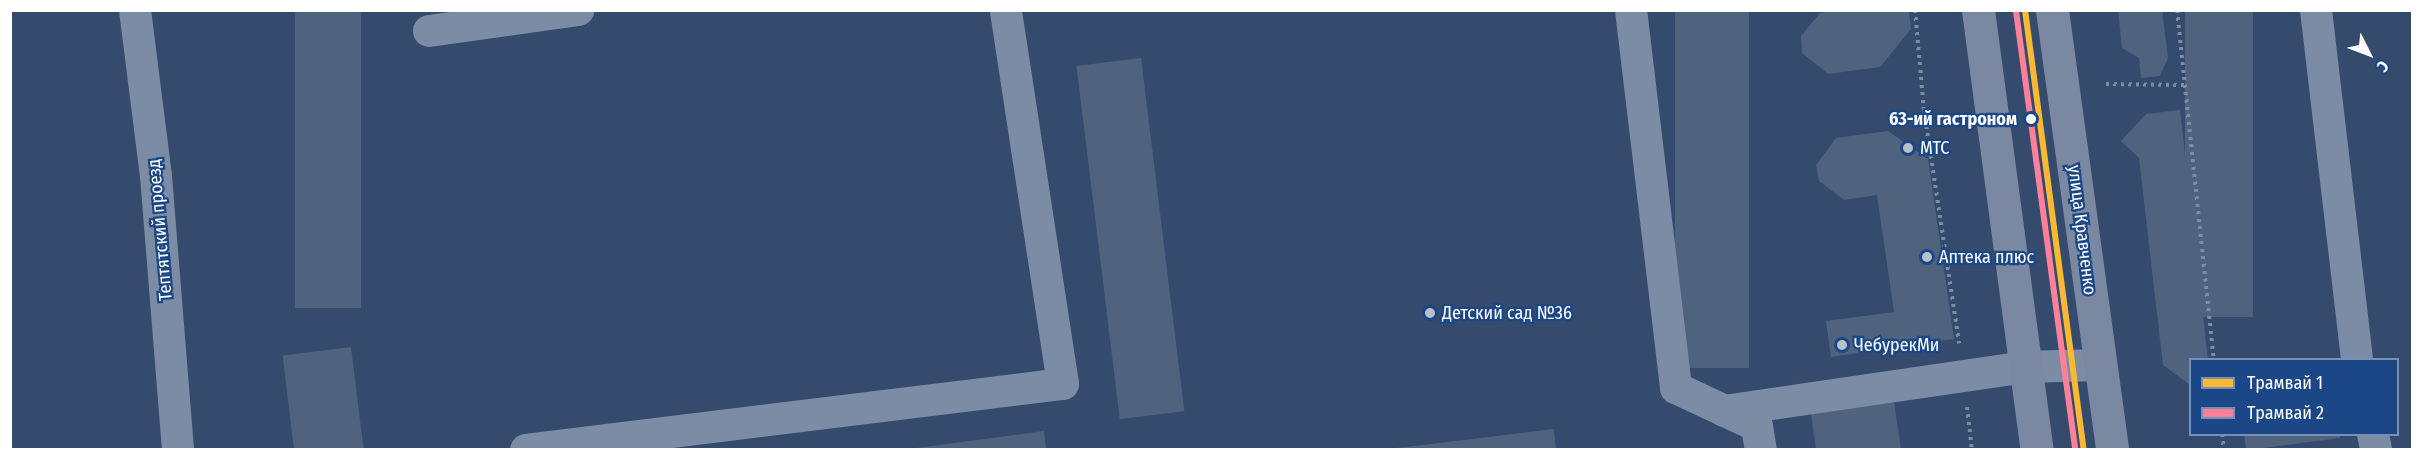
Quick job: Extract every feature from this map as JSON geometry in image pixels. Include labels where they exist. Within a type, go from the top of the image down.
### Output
[{"type":"main road","points":[[1978,10],[2037,450]]},
{"type":"main road","name":"улица Кравченко","points":[[2052,10],[2112,450]]},
{"type":"street","name":"Тептятский проезд","points":[[135,10],[156,176],[178,450]]},
{"type":"street","points":[[429,31],[579,10]]},
{"type":"street","points":[[526,450],[1063,384],[1006,10]]},
{"type":"street","points":[[1630,10],[1676,388],[1757,426],[1761,450]]},
{"type":"street","points":[[2316,10],[2357,358]]},
{"type":"street","points":[[1724,411],[2025,367],[2100,365]]},
{"type":"path","points":[[1915,10],[1924,111],[1964,376],[1972,450]]},
{"type":"path","points":[[2177,10],[2214,358]]},
{"type":"path","points":[[2106,84],[2184,85]]},
{"type":"building","points":[[295,10],[361,10],[361,308],[295,308]]},
{"type":"building","points":[[1675,10],[1749,10],[1749,368],[1675,368]]},
{"type":"building","points":[[1835,10],[1909,10],[1911,29],[1880,67],[1828,74],[1802,53],[1801,36],[1820,13]]},
{"type":"building","points":[[2118,10],[2162,10],[2168,58],[2160,76],[2141,78],[2139,58],[2122,48]]},
{"type":"building","points":[[2185,10],[2253,10],[2253,317],[2185,317]]},
{"type":"building","points":[[1141,58],[1184,411],[1120,419],[1076,66]]},
{"type":"building","points":[[2180,110],[2208,358],[2189,358],[2189,384],[2163,365],[2139,158],[2121,141],[2146,114]]},
{"type":"building","points":[[1888,131],[1928,159],[1954,339],[1831,357],[1826,321],[1894,312],[1877,195],[1844,200],[1819,181],[1816,165],[1836,138]]},
{"type":"building","points":[[351,347],[364,450],[294,450],[283,355]]},
{"type":"building","points":[[1894,401],[1901,450],[1816,450],[1811,413]]},
{"type":"building","points":[[1554,429],[1556,450],[1397,450],[1397,448]]},
{"type":"building","points":[[1044,431],[1046,450],[917,450],[917,448]]},
{"type":"building","points":[[2244,436],[2340,436],[2340,438],[2246,450]]},
{"type":"tram line","name":"1","points":[[2025,10],[2084,450]]},
{"type":"tram line","name":"2","points":[[2016,11],[2075,450]]},
{"type":"place","name":"63-ий гастроном","points":[[2031,119]]},
{"type":"place","name":"МТС","points":[[1908,148]]},
{"type":"place","name":"Аптека плюс","points":[[1927,257]]},
{"type":"place","name":"Детский сад №36","points":[[1430,313]]},
{"type":"place","name":"ЧебурекМи","points":[[1842,345]]}]
